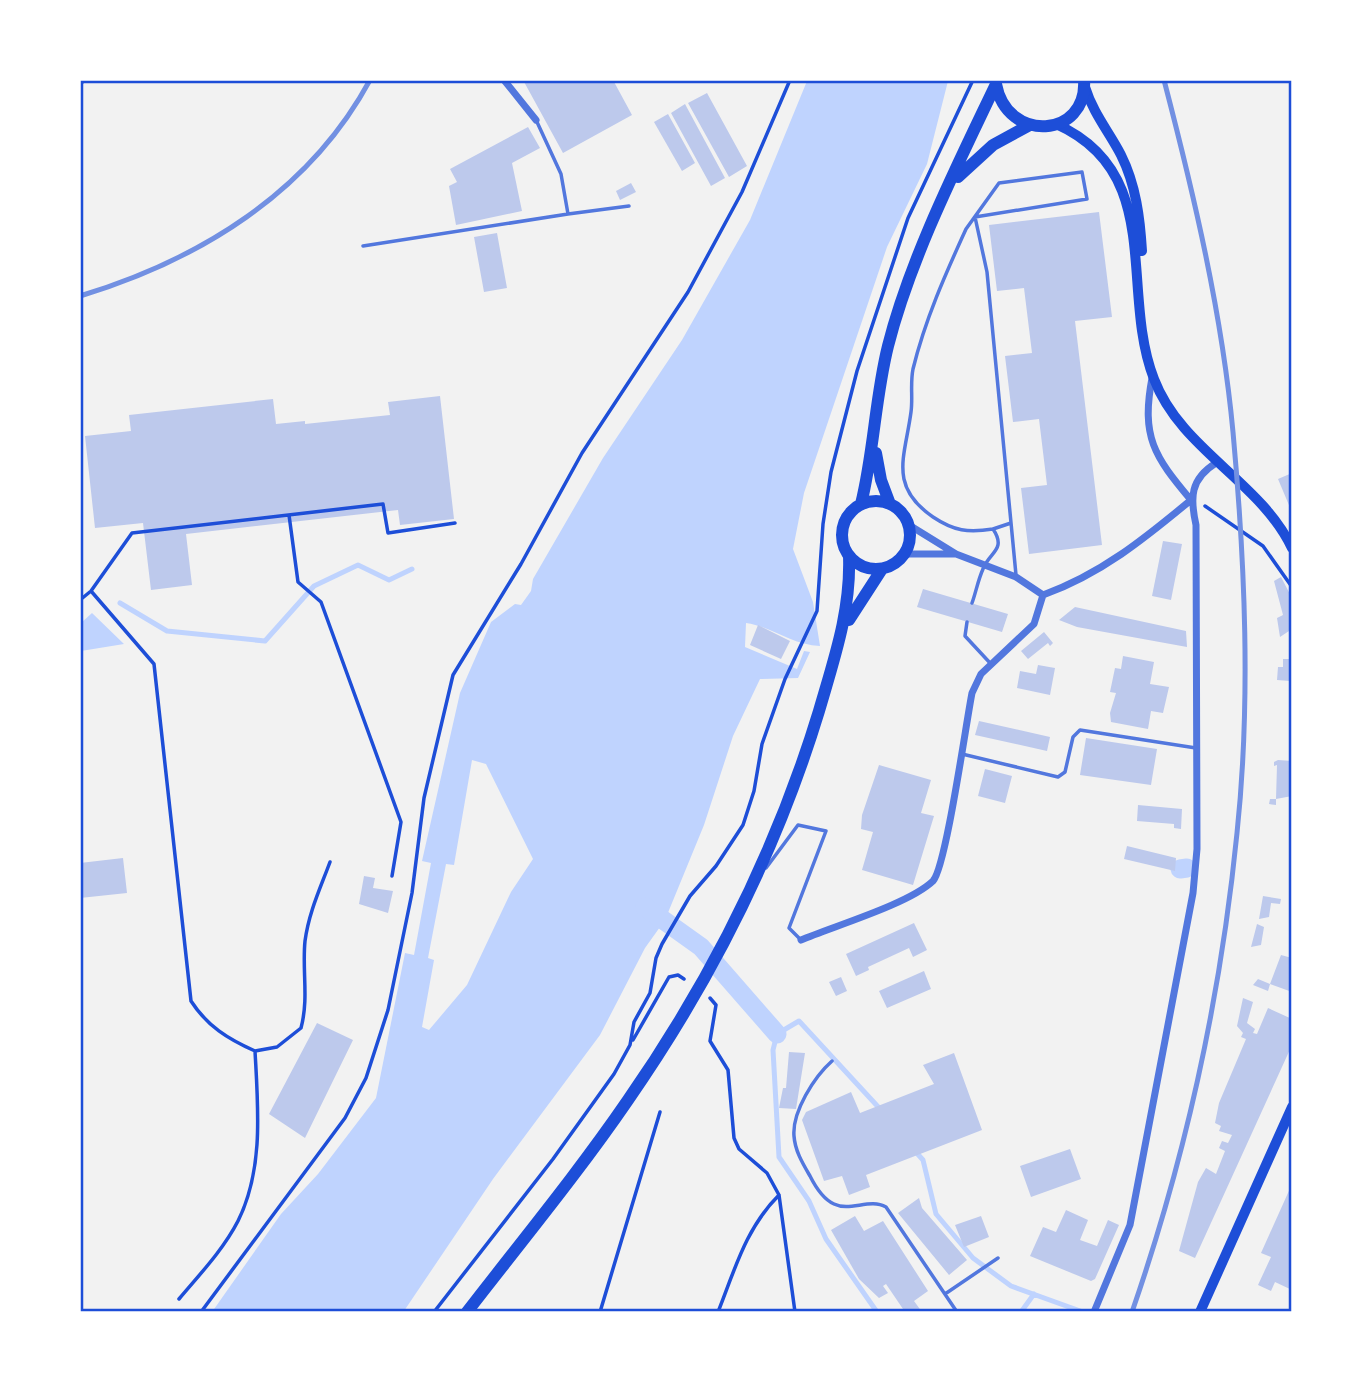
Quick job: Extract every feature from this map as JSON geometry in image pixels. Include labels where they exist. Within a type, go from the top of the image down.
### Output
[{"type":"main road","points":[[996,82],[1005,110],[1028,126]]},
{"type":"main road","points":[[861,504],[874,446],[888,348],[918,255],[996,82]]},
{"type":"main road","points":[[949,188],[993,145],[1028,126],[1056,124],[1076,110],[1084,84]]},
{"type":"main road","points":[[1084,84],[1095,115],[1122,158],[1134,191],[1151,353],[1164,391],[1189,433]]},
{"type":"main road","points":[[1056,124],[1093,145],[1124,195],[1132,230],[1140,323],[1153,377],[1169,410],[1216,463],[1262,505],[1292,548]]},
{"type":"main road","points":[[874,446],[881,480],[890,504]]},
{"type":"main road","points":[[842,636],[860,601],[882,569],[898,561],[904,554],[910,535],[905,516],[890,504],[880,501],[861,504],[852,510],[842,527],[844,547],[849,556],[864,567],[882,569]]},
{"type":"main road","points":[[467,1311],[628,1100],[704,978],[722,943],[781,820],[811,738],[842,636],[850,589],[849,556]]},
{"type":"main road","points":[[1200,1311],[1292,1107]]},
{"type":"street","points":[[505,80],[536,120]]},
{"type":"street","points":[[1153,377],[1146,410],[1149,435],[1166,470],[1195,501]]},
{"type":"street","points":[[1096,1308],[1130,1225],[1193,893],[1197,849],[1195,501],[1198,477],[1216,463]]},
{"type":"street","points":[[1043,595],[1074,584],[1120,558],[1195,501]]},
{"type":"street","points":[[909,525],[956,554],[1016,577],[1043,595]]},
{"type":"street","points":[[904,554],[956,554]]},
{"type":"street","points":[[802,940],[912,894],[935,878],[946,846],[972,693],[991,664],[1034,624],[1043,595]]},
{"type":"lane","points":[[536,120],[561,174],[568,214]]},
{"type":"lane","points":[[975,217],[1087,199],[1082,172],[999,183],[975,217],[960,241],[925,324],[913,371],[911,410],[902,454],[903,480],[909,495],[920,508],[960,532],[993,529],[1011,523]]},
{"type":"lane","points":[[363,246],[629,206]]},
{"type":"lane","points":[[975,217],[987,272],[1016,577]]},
{"type":"lane","points":[[972,603],[984,565],[998,550],[999,540],[993,529]]},
{"type":"lane","points":[[967,622],[965,636],[991,664]]},
{"type":"lane","points":[[960,754],[1058,777],[1065,772],[1073,737],[1080,730],[1196,748]]},
{"type":"lane","points":[[744,898],[794,828],[803,824],[826,831],[789,928],[802,940]]},
{"type":"lane","points":[[832,1061],[797,1117],[794,1139],[797,1153],[811,1179],[833,1204],[842,1207],[880,1204],[886,1208],[957,1311]]},
{"type":"lane","points":[[945,1294],[995,1259]]},
{"type":"path","points":[[201,1311],[345,1118],[366,1078],[388,1010],[412,893],[424,798],[453,675],[521,564],[582,453],[688,292],[742,192],[790,80]]},
{"type":"path","points":[[1195,501],[1263,546],[1292,587]]},
{"type":"path","points":[[80,600],[91,591],[132,533],[383,504],[388,533],[455,523]]},
{"type":"path","points":[[289,515],[298,583],[321,602],[401,822],[392,876]]},
{"type":"path","points":[[91,591],[154,664],[191,1001],[200,1015],[219,1032],[256,1051],[277,1047],[301,1028],[307,999],[304,966],[309,911],[330,862]]},
{"type":"path","points":[[630,1045],[634,1022],[650,993],[656,958],[662,944],[685,905],[716,866],[743,825],[754,791],[762,744],[785,679],[817,611]]},
{"type":"path","points":[[435,1311],[584,1118],[669,977],[678,975],[684,979]]},
{"type":"path","points":[[710,998],[716,1005],[710,1041],[728,1070],[734,1138],[747,1158],[767,1173],[779,1195],[794,1311]]},
{"type":"path","points":[[179,1299],[220,1250],[249,1196],[258,1115],[256,1051]]},
{"type":"path","points":[[600,1311],[660,1112]]},
{"type":"path","points":[[719,1311],[744,1241],[753,1224],[779,1195]]},
{"type":"water","points":[[807,81],[948,81],[927,164],[887,247],[804,493],[793,549],[813,602],[820,646],[800,643],[746,623],[745,647],[797,669],[804,651],[810,652],[798,678],[760,679],[733,736],[704,825],[665,920],[645,948],[600,1035],[493,1179],[404,1311],[212,1312],[281,1214],[318,1174],[376,1098],[405,953],[414,955],[431,863],[422,861],[460,693],[491,622],[515,604],[521,605],[531,591],[533,579],[603,458],[682,340],[750,220]],"holes":[[[472,760],[486,764],[533,859],[511,892],[467,985],[429,1030],[422,1027],[434,960],[428,958],[446,864],[454,865]]]},
{"type":"water","points":[[92,613],[124,644],[81,651],[81,623]]},
{"type":"building","points":[[523,80],[613,80],[632,115],[563,153]]},
{"type":"building","points":[[707,93],[747,166],[729,177],[688,103]]},
{"type":"building","points":[[685,104],[725,178],[711,186],[671,113]]},
{"type":"building","points":[[668,114],[695,163],[682,171],[654,122]]},
{"type":"building","points":[[528,127],[540,148],[512,163],[522,211],[456,225],[449,186],[457,182],[450,169]]},
{"type":"building","points":[[631,183],[636,192],[620,200],[616,191]]},
{"type":"building","points":[[1099,212],[1112,317],[1075,321],[1102,545],[1029,554],[1021,488],[1047,485],[1039,419],[1013,422],[1005,356],[1032,353],[1024,288],[997,291],[989,225]]},
{"type":"building","points":[[497,233],[507,288],[484,292],[474,237]]},
{"type":"building","points":[[440,396],[454,519],[400,525],[398,510],[186,534],[192,585],[151,590],[143,523],[95,528],[85,436],[131,431],[129,415],[273,399],[276,424],[305,421],[305,424],[390,415],[388,402]]},
{"type":"building","points":[[1292,473],[1292,510],[1291,510],[1278,479]]},
{"type":"building","points":[[1163,541],[1182,544],[1171,600],[1152,596]]},
{"type":"building","points":[[1281,577],[1292,598],[1292,629],[1280,637],[1277,618],[1283,615],[1274,581]]},
{"type":"building","points":[[923,589],[1008,614],[1002,632],[917,607]]},
{"type":"building","points":[[1075,607],[1186,631],[1187,647],[1077,627],[1059,620]]},
{"type":"building","points":[[758,625],[790,641],[781,659],[750,645]]},
{"type":"building","points":[[1044,632],[1053,643],[1050,646],[1048,643],[1028,659],[1021,651]]},
{"type":"building","points":[[1123,656],[1154,662],[1150,684],[1169,687],[1163,713],[1151,711],[1148,729],[1111,722],[1110,713],[1116,693],[1110,692],[1115,668],[1121,669]]},
{"type":"building","points":[[1283,659],[1292,659],[1290,681],[1277,680],[1278,667],[1283,667]]},
{"type":"building","points":[[1038,665],[1055,668],[1050,695],[1017,688],[1020,671],[1036,674]]},
{"type":"building","points":[[979,721],[1050,737],[1047,751],[975,735]]},
{"type":"building","points":[[1086,738],[1157,749],[1151,785],[1080,775]]},
{"type":"building","points":[[1292,761],[1292,796],[1276,799],[1277,765],[1274,766],[1274,762]]},
{"type":"building","points":[[879,765],[931,780],[921,813],[934,816],[913,885],[862,870],[873,832],[861,829],[862,815]]},
{"type":"building","points":[[985,769],[1012,776],[1005,803],[978,796]]},
{"type":"building","points":[[1270,799],[1276,799],[1276,805],[1269,804]]},
{"type":"building","points":[[1138,805],[1182,809],[1181,829],[1174,828],[1174,824],[1137,821]]},
{"type":"building","points":[[1127,846],[1176,858],[1175,871],[1124,859]]},
{"type":"building","points":[[123,858],[127,893],[80,898],[80,863]]},
{"type":"building","points":[[364,876],[375,878],[373,888],[393,891],[388,913],[359,904]]},
{"type":"building","points":[[1263,896],[1281,899],[1280,904],[1271,903],[1269,917],[1259,919]]},
{"type":"building","points":[[914,923],[927,950],[913,957],[909,948],[868,967],[869,970],[856,976],[846,954]]},
{"type":"building","points":[[1257,924],[1264,927],[1261,945],[1251,947]]},
{"type":"building","points":[[1281,955],[1292,958],[1292,992],[1270,984]]},
{"type":"building","points":[[924,971],[931,989],[887,1008],[879,991]]},
{"type":"building","points":[[841,977],[847,991],[836,996],[829,982]]},
{"type":"building","points":[[1258,979],[1270,984],[1268,991],[1253,985]]},
{"type":"building","points":[[1243,998],[1253,1002],[1247,1023],[1255,1029],[1253,1033],[1257,1034],[1268,1008],[1292,1019],[1292,1045],[1195,1258],[1179,1251],[1198,1182],[1206,1168],[1216,1174],[1225,1151],[1219,1148],[1222,1141],[1228,1143],[1232,1135],[1219,1131],[1221,1126],[1215,1123],[1219,1103],[1246,1039],[1241,1037],[1243,1033],[1237,1026]]},
{"type":"building","points":[[317,1023],[353,1040],[305,1138],[269,1114]]},
{"type":"building","points":[[789,1052],[805,1053],[796,1109],[779,1108],[783,1088],[786,1088]]},
{"type":"building","points":[[954,1053],[982,1130],[866,1175],[870,1187],[849,1195],[842,1176],[824,1181],[802,1120],[806,1112],[851,1092],[860,1113],[934,1084],[923,1065]]},
{"type":"building","points":[[1070,1149],[1081,1179],[1031,1197],[1020,1166]]},
{"type":"building","points":[[1292,1184],[1292,1290],[1275,1282],[1271,1291],[1258,1285],[1271,1257],[1261,1253]]},
{"type":"building","points":[[919,1198],[922,1208],[967,1260],[949,1275],[898,1213]]},
{"type":"building","points":[[1066,1210],[1088,1220],[1080,1240],[1097,1246],[1108,1220],[1119,1225],[1095,1279],[1091,1281],[1030,1256],[1043,1227],[1056,1232]]},
{"type":"building","points":[[855,1216],[864,1231],[883,1221],[928,1291],[914,1301],[922,1312],[903,1309],[886,1284],[883,1286],[888,1293],[879,1298],[859,1279],[831,1230]]},
{"type":"building","points":[[981,1216],[989,1237],[964,1247],[955,1225]]},
{"type":"waterway","points":[[120,603],[167,631],[265,641],[314,586],[358,565],[389,580],[412,569]]},
{"type":"waterway","points":[[1180,869],[1187,868]]},
{"type":"waterway","points":[[645,907],[701,947],[777,1034]]},
{"type":"waterway","points":[[877,1312],[826,1239],[809,1201],[779,1157],[773,1050],[777,1034],[799,1021],[881,1110]]},
{"type":"waterway","points":[[914,1150],[923,1160],[936,1214],[973,1258],[1011,1286],[1083,1312]]},
{"type":"waterway","points":[[1021,1312],[1034,1294]]},
{"type":"railway","points":[[80,296],[167,263],[208,242],[247,217],[283,189],[316,156],[345,120],[370,80]]},
{"type":"railway","points":[[1132,1312],[1169,1195],[1211,1015],[1230,894],[1244,733],[1243,582],[1228,388],[1206,255],[1164,80]]}]
